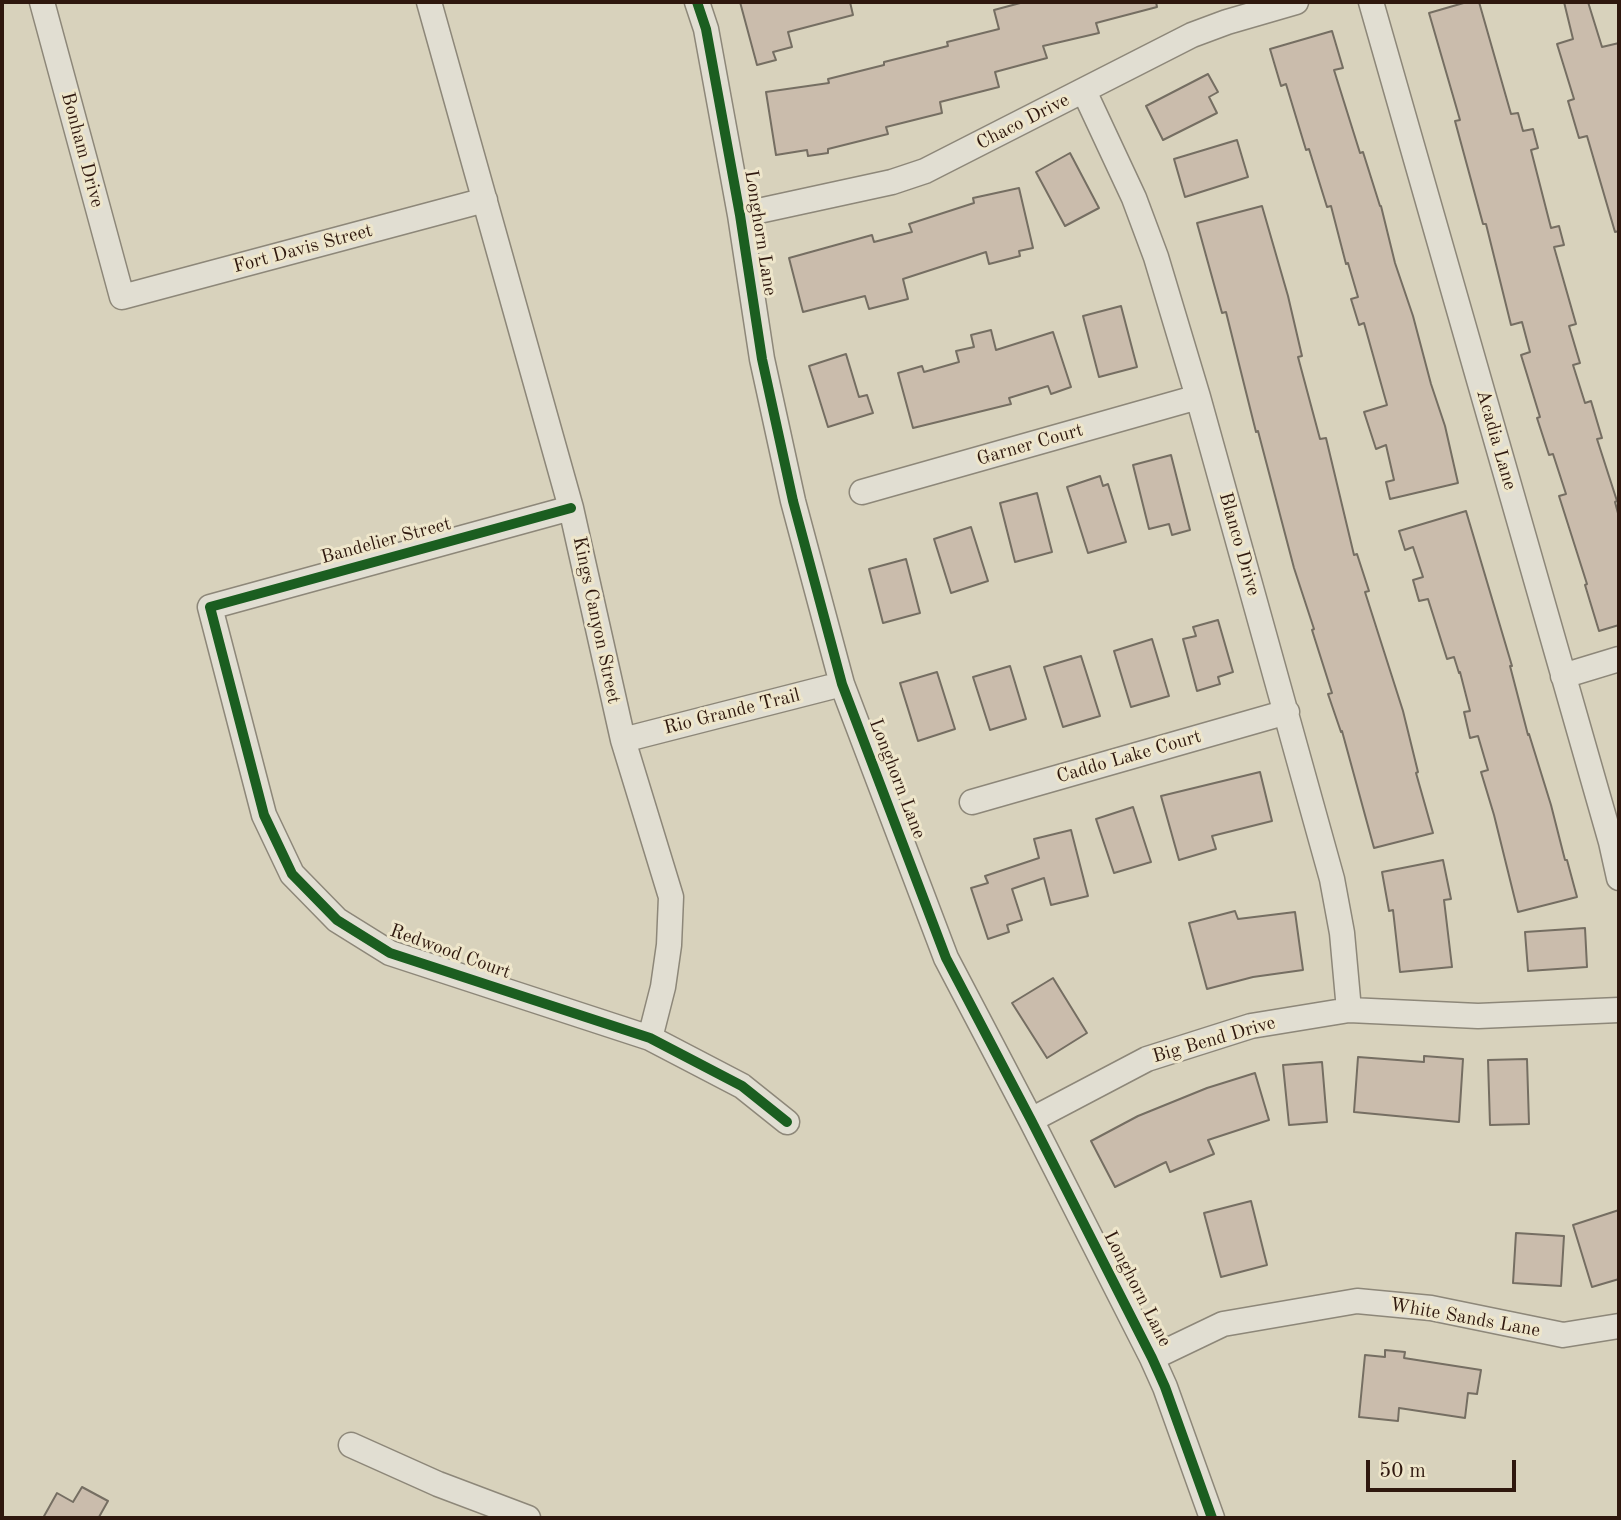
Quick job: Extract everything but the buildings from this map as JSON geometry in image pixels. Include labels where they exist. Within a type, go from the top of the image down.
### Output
[{"type":"street","name":"Bonham Drive","points":[[42,2],[122,297]]},
{"type":"street","name":"Kings Canyon Street","points":[[429,2],[571,508],[623,740],[671,897],[665,976],[650,1038]]},
{"type":"street","name":"Longhorn Lane","points":[[697,2],[706,29],[740,215],[762,359],[793,501],[842,684],[946,958],[1152,1358],[1212,1518]]},
{"type":"street","name":"Chaco Drive","points":[[740,215],[892,182],[925,171],[1192,35],[1296,2]]},
{"type":"street","name":"Acadia Lane","points":[[1371,2],[1611,842],[1619,878]]},
{"type":"street","name":"Blanco Drive","points":[[1084,92],[1147,230],[1198,397],[1325,853],[1337,904],[1349,1010]]},
{"type":"street","name":"Fort Davis Street","points":[[122,297],[485,200]]},
{"type":"street","name":"Garner Court","points":[[862,492],[1198,397]]},
{"type":"street","name":"Bandelier Street","points":[[210,607],[571,508]]},
{"type":"street","name":"Redwood Court","points":[[210,607],[264,815],[292,874],[337,920],[390,953],[650,1038],[741,1086],[787,1122]]},
{"type":"street","points":[[1563,676],[1619,659]]},
{"type":"street","name":"Rio Grande Trail","points":[[623,740],[842,684]]},
{"type":"street","name":"Caddo Lake Court","points":[[972,802],[1287,712]]},
{"type":"street","name":"Big Bend Drive","points":[[1031,1120],[1147,1059],[1251,1026],[1349,1010],[1478,1016],[1619,1010]]},
{"type":"street","name":"White Sands Lane","points":[[1152,1358],[1223,1324],[1357,1301],[1431,1308],[1563,1335],[1619,1326]]},
{"type":"street","points":[[351,1445],[438,1484],[528,1518]]},
{"type":"cycle path","points":[[697,2],[706,29],[740,215],[762,359],[793,501],[842,684],[946,958],[1152,1358],[1212,1518]]},
{"type":"cycle path","points":[[571,508],[210,607],[264,815],[292,874],[337,920],[390,953],[650,1038],[742,1086],[787,1122]]}]
